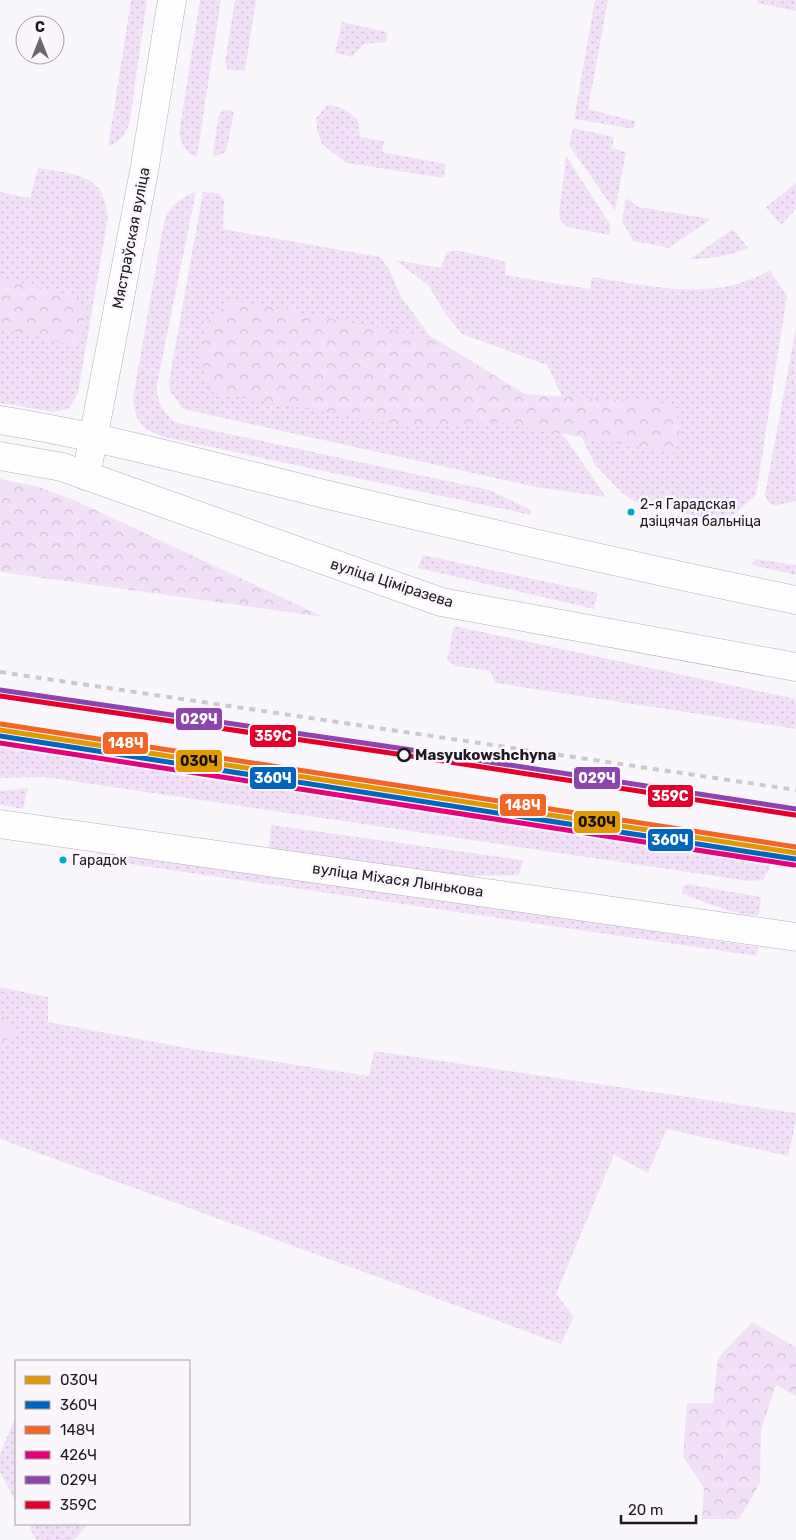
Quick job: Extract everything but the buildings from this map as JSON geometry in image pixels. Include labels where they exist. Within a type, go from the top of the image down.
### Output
[{"type":"main road","name":"Мястраўская вуліца","points":[[86,476],[145,166],[172,0]]},
{"type":"main road","points":[[0,420],[94,438],[418,516],[796,600]]},
{"type":"main road","name":"вуліца Ціміразева","points":[[0,456],[62,467],[441,602],[796,667]]},
{"type":"main road","name":"вуліца Міхася Лынькова","points":[[0,824],[796,937]]},
{"type":"green space","points":[[131,0],[147,0],[130,120],[123,136],[108,147]]},
{"type":"green space","points":[[200,0],[221,0],[197,157],[185,148],[179,133]]},
{"type":"green space","points":[[235,0],[256,0],[245,71],[228,70],[225,62]]},
{"type":"green space","points":[[595,0],[608,0],[588,109],[635,121],[634,129],[574,119]]},
{"type":"green space","points":[[758,0],[796,0],[796,11],[757,3]]},
{"type":"green space","points":[[342,22],[387,32],[386,42],[364,44],[352,57],[335,53]]},
{"type":"green space","points":[[327,105],[336,106],[358,120],[360,137],[384,141],[382,152],[446,164],[444,178],[346,163],[322,144],[317,131],[316,118]]},
{"type":"green space","points":[[224,110],[230,110],[234,113],[226,152],[214,157],[213,152],[219,114]]},
{"type":"green space","points":[[573,128],[614,137],[612,148],[626,152],[615,211],[569,145]]},
{"type":"green space","points":[[566,156],[610,224],[610,235],[567,227],[560,220],[559,214]]},
{"type":"green space","points":[[38,168],[80,176],[95,184],[103,196],[108,217],[78,393],[68,409],[53,412],[0,403],[0,192],[30,198]]},
{"type":"green space","points":[[796,183],[796,209],[781,225],[766,207]]},
{"type":"green space","points":[[196,192],[157,384],[161,405],[174,422],[489,490],[531,510],[531,515],[164,437],[145,428],[136,414],[133,398],[164,222],[169,211],[176,203]]},
{"type":"green space","points":[[203,192],[218,193],[224,199],[223,229],[380,257],[390,271],[401,297],[439,348],[525,394],[567,440],[606,497],[536,487],[183,409],[170,391],[169,381]]},
{"type":"green space","points":[[626,198],[639,207],[711,219],[669,248],[633,241],[622,221]]},
{"type":"green space","points":[[733,229],[748,248],[719,256],[690,259]]},
{"type":"green space","points":[[455,250],[506,263],[505,275],[590,289],[592,277],[660,287],[705,289],[749,280],[770,270],[787,296],[756,495],[735,514],[717,521],[636,502],[623,494],[595,465],[547,365],[462,334],[444,312],[429,286],[395,260],[441,268],[446,253]]},
{"type":"green space","points":[[0,277],[79,298],[85,316],[81,341],[72,345],[0,328]]},
{"type":"green space","points":[[231,300],[434,338],[525,394],[669,403],[682,426],[673,453],[495,422],[411,427],[210,392],[200,357],[209,320]]},
{"type":"green space","points":[[796,327],[796,501],[774,506],[765,495]]},
{"type":"green space","points":[[0,479],[39,487],[74,500],[324,617],[0,572]]},
{"type":"green space","points":[[423,555],[598,593],[594,609],[418,568]]},
{"type":"green space","points":[[755,559],[796,565],[796,575],[752,565]]},
{"type":"green space","points":[[454,626],[796,699],[796,729],[495,683],[490,671],[456,666],[447,660]]},
{"type":"green space","points":[[0,741],[771,855],[769,870],[763,880],[749,881],[45,777],[0,778]]},
{"type":"green space","points":[[28,788],[23,809],[0,805],[0,791]]},
{"type":"green space","points":[[271,825],[523,860],[519,875],[463,876],[269,850]]},
{"type":"green space","points":[[99,852],[128,854],[758,947],[757,956],[89,858]]},
{"type":"green space","points":[[687,884],[761,897],[759,915],[731,911],[683,894],[682,887]]},
{"type":"green space","points":[[0,987],[48,997],[48,1022],[187,1048],[369,1076],[374,1051],[796,1113],[796,1121],[788,1156],[667,1129],[648,1173],[614,1155],[556,1294],[574,1317],[561,1344],[0,1139]]},
{"type":"green space","points":[[0,1012],[15,1032],[0,1046]]},
{"type":"green space","points":[[752,1322],[796,1347],[796,1396],[776,1385],[761,1430],[760,1483],[739,1519],[702,1519],[704,1488],[683,1457],[687,1403],[713,1403],[718,1358]]},
{"type":"green space","points":[[15,1418],[15,1500],[0,1472],[0,1454]]},
{"type":"green space","points":[[28,1525],[87,1525],[74,1540],[36,1540]]},
{"type":"railway","points":[[0,672],[796,790]]},
{"type":"transit line","name":"029Ч","points":[[0,690],[405,749],[796,809]]},
{"type":"transit line","name":"359С","points":[[0,696],[795,815]]},
{"type":"transit line","name":"148Ч","points":[[1,724],[796,847]]},
{"type":"transit line","name":"030Ч","points":[[0,730],[796,853]]},
{"type":"transit line","name":"360Ч","points":[[0,736],[795,859]]},
{"type":"transit line","name":"426Ч","points":[[0,743],[794,865]]},
{"type":"place","name":"2-я Гарадская дзіцячая бальніца","points":[[631,512]]},
{"type":"place","name":"Masyukowshchyna","points":[[404,755]]},
{"type":"place","name":"Гарадок","points":[[63,860]]}]
